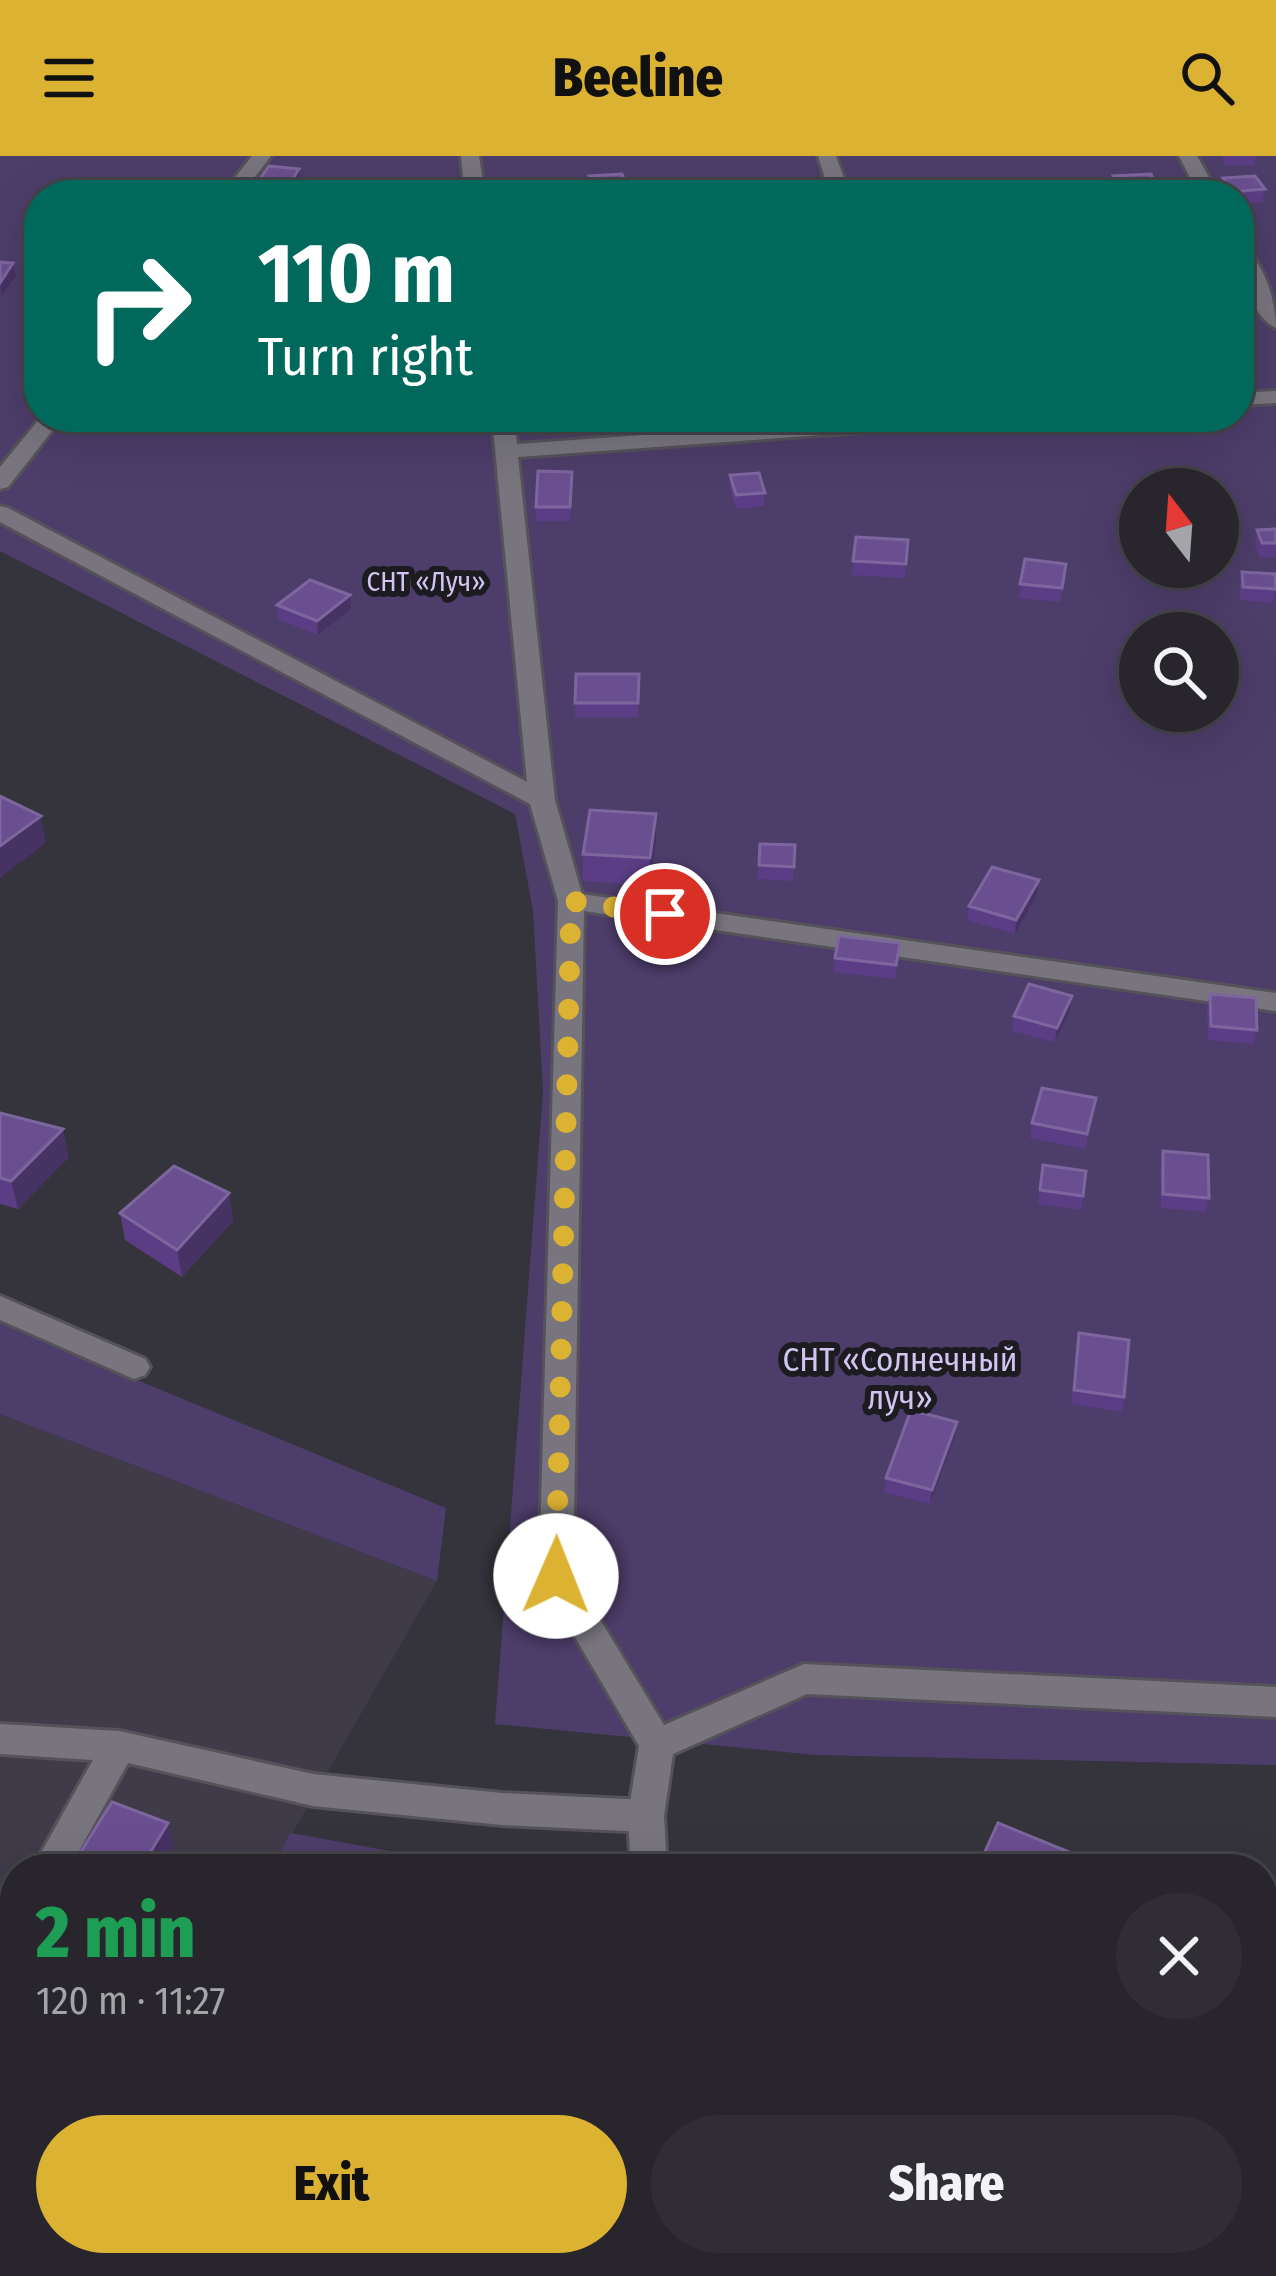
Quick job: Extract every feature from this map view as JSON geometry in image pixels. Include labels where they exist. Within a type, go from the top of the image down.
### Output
[{"type":"street","points":[[243,180],[262,156]]},
{"type":"street","points":[[1254,280],[1276,322]]},
{"type":"street","points":[[0,482],[40,432]]},
{"type":"street","points":[[505,432],[542,800],[571,901],[556,1576],[657,1745],[646,1816],[648,1854]]},
{"type":"street","points":[[507,452],[761,432]]},
{"type":"street","points":[[0,513],[542,800]]},
{"type":"street","points":[[571,901],[1276,1003]]},
{"type":"street","points":[[0,1307],[134,1367]]},
{"type":"street","points":[[657,1745],[804,1678],[1276,1702]]},
{"type":"street","points":[[0,1738],[119,1746],[313,1790],[502,1809],[646,1816]]},
{"type":"street","points":[[58,1854],[119,1746]]},
{"type":"shaded area","points":[[0,1414],[437,1581],[281,1854],[0,1854]]},
{"type":"green space","name":"СНТ «Солнечный луч»","points":[[0,156],[1276,156],[1276,1765],[815,1755],[495,1724],[543,1092],[533,911],[515,814],[0,551]]},
{"type":"green space","points":[[0,1323],[446,1508],[437,1581],[0,1414]]},
{"type":"green space","points":[[291,1833],[406,1854],[280,1854]]},
{"type":"building","points":[[269,166],[299,169],[292,180],[259,180]]},
{"type":"building","points":[[622,174],[624,180],[590,180],[589,176]]},
{"type":"building","points":[[1151,174],[1154,180],[1115,180],[1113,176]]},
{"type":"building","points":[[1255,176],[1265,189],[1254,190],[1254,180],[1223,178]]},
{"type":"building","points":[[0,262],[13,263],[0,283]]},
{"type":"building","points":[[538,471],[572,472],[570,507],[536,507]]},
{"type":"building","points":[[759,473],[765,493],[736,495],[730,475]]},
{"type":"building","points":[[1276,529],[1276,543],[1262,543],[1257,530]]},
{"type":"building","points":[[856,537],[908,540],[906,564],[853,561]]},
{"type":"building","points":[[1025,559],[1066,564],[1062,588],[1020,584]]},
{"type":"building","points":[[1242,572],[1275,574],[1276,589],[1243,587]]},
{"type":"building","points":[[310,580],[350,595],[317,621],[277,605]]},
{"type":"building","points":[[576,674],[639,674],[638,703],[575,703]]},
{"type":"building","points":[[0,796],[41,816],[0,846]]},
{"type":"building","points":[[590,810],[656,814],[650,858],[583,854]]},
{"type":"building","points":[[760,844],[795,845],[794,867],[759,865]]},
{"type":"building","points":[[992,867],[1039,880],[1016,920],[969,906]]},
{"type":"building","points":[[839,936],[900,943],[896,965],[835,958]]},
{"type":"building","points":[[1029,984],[1072,996],[1057,1028],[1014,1016]]},
{"type":"building","points":[[1210,994],[1256,998],[1257,1030],[1211,1026]]},
{"type":"building","points":[[1042,1088],[1096,1098],[1087,1134],[1032,1123]]},
{"type":"building","points":[[0,1113],[63,1129],[11,1181],[0,1178]]},
{"type":"building","points":[[1163,1151],[1208,1155],[1209,1198],[1163,1194]]},
{"type":"building","points":[[1043,1165],[1086,1171],[1083,1196],[1040,1190]]},
{"type":"building","points":[[174,1166],[229,1193],[177,1250],[120,1213]]},
{"type":"building","points":[[1079,1333],[1129,1340],[1124,1397],[1074,1390]]},
{"type":"building","points":[[911,1410],[957,1422],[932,1490],[886,1478]]},
{"type":"building","points":[[112,1802],[168,1823],[149,1854],[79,1854]]},
{"type":"building","points":[[998,1823],[1074,1854],[984,1854]]},
{"type":"route","points":[[556,1576],[571,901],[665,914]]},
{"type":"park label","name":"СНТ «Луч»","points":[[426,582]]}]
